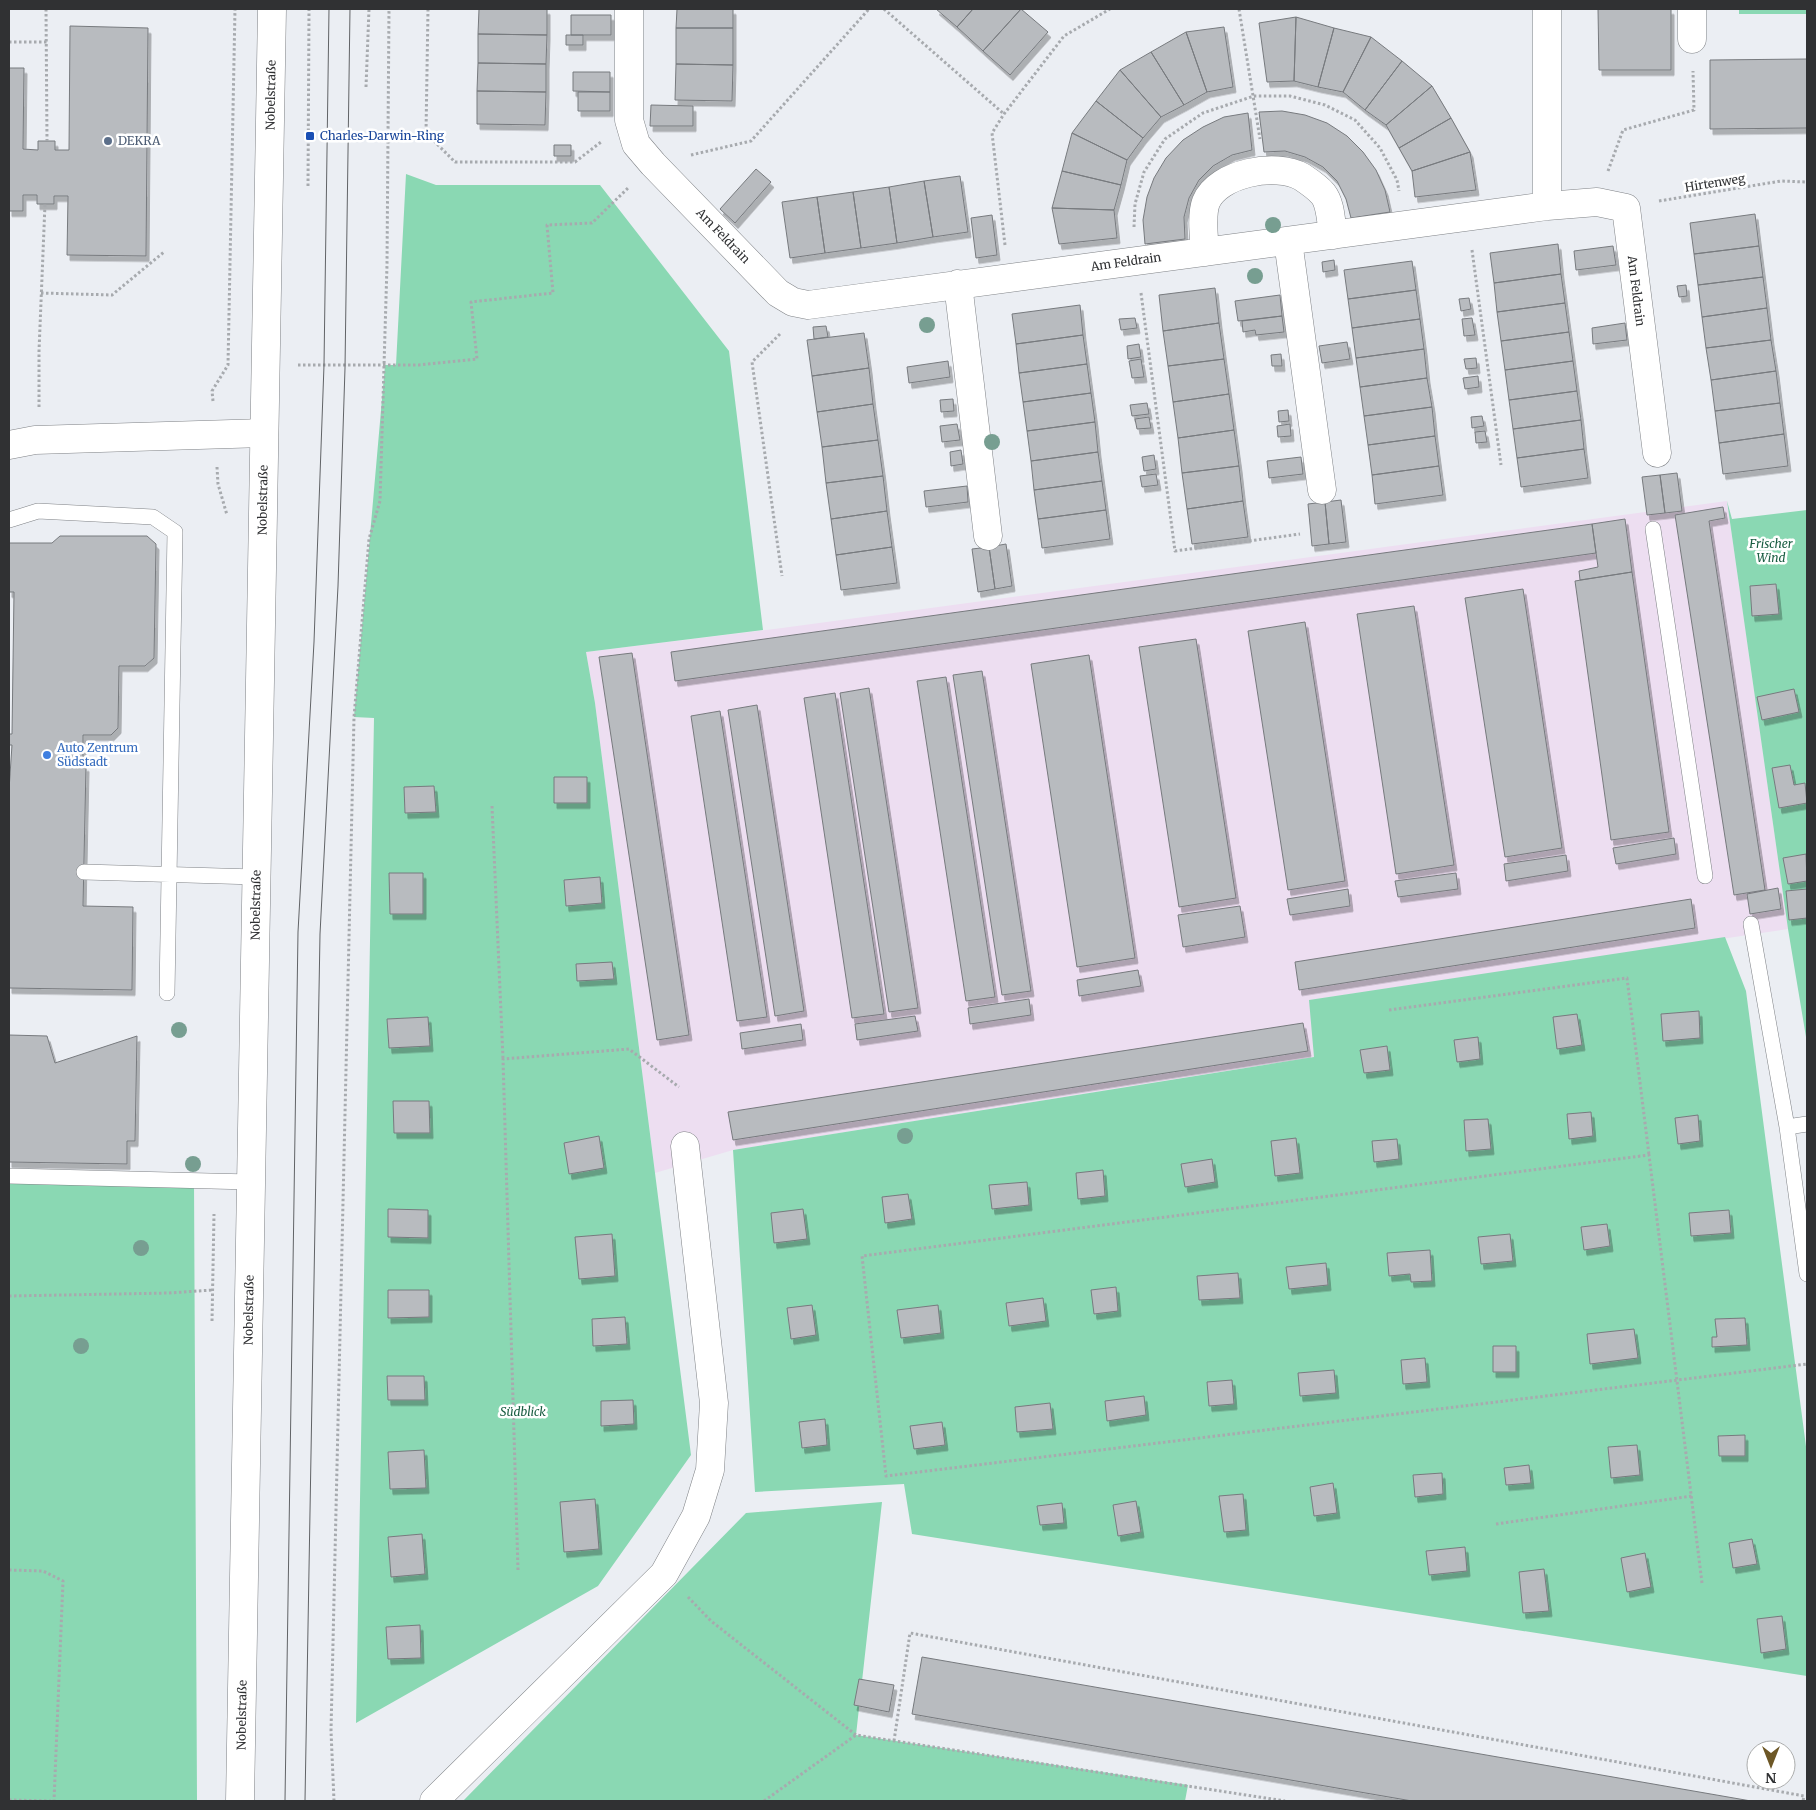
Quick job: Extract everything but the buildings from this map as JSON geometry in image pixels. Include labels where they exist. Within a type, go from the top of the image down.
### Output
[{"type":"street","name":"Nobelstraße","points":[[240,1801],[272,9]]},
{"type":"street","name":"Am Feldrain","points":[[629,9],[629,120],[636,144],[778,293],[793,302],[808,305],[1547,206],[1597,202],[1626,208],[1657,453]]},
{"type":"street","points":[[1547,9],[1547,206]]},
{"type":"street","points":[[1692,9],[1692,39]]},
{"type":"street","points":[[1205,252],[1203,225],[1206,202],[1218,186],[1237,175],[1264,171],[1274,170],[1301,176],[1324,195],[1330,214],[1333,235]]},
{"type":"street","points":[[1288,241],[1322,490]]},
{"type":"street","points":[[958,284],[988,536]]},
{"type":"street","points":[[9,445],[35,440],[264,433]]},
{"type":"street","points":[[434,1801],[664,1574],[696,1516],[710,1470],[714,1403],[685,1146]]},
{"type":"lane","points":[[9,520],[38,511],[153,516],[175,532],[168,993]]},
{"type":"lane","points":[[1653,529],[1704,876]]},
{"type":"lane","points":[[84,872],[256,877]]},
{"type":"lane","points":[[1750,924],[1787,1128],[1807,1274]]},
{"type":"lane","points":[[1787,1128],[1807,1124]]},
{"type":"lane","points":[[9,1176],[251,1182]]},
{"type":"path","points":[[46,9],[47,141]]},
{"type":"path","points":[[212,391],[228,365],[235,9]]},
{"type":"path","points":[[308,186],[309,9]]},
{"type":"path","points":[[366,87],[369,9]]},
{"type":"path","points":[[334,1801],[331,1731],[354,717],[369,539],[380,501],[385,365],[389,9]]},
{"type":"path","points":[[428,9],[426,132],[455,162],[576,162],[629,120]]},
{"type":"path","points":[[228,365],[419,365],[478,360],[471,302],[553,293],[547,225],[592,223],[653,164],[751,141],[869,9]]},
{"type":"path","points":[[884,9],[1004,114]]},
{"type":"path","points":[[1008,278],[992,132],[1064,36],[1110,9]]},
{"type":"path","points":[[1239,9],[1264,171]]},
{"type":"path","points":[[1597,202],[1623,130],[1694,110],[1692,39]]},
{"type":"path","points":[[9,42],[47,42]]},
{"type":"path","name":"Hirtenweg","points":[[1626,208],[1657,201],[1781,182],[1807,182]]},
{"type":"path","points":[[39,412],[45,204]]},
{"type":"path","points":[[1468,217],[1501,465]]},
{"type":"path","points":[[41,293],[112,295],[164,252]]},
{"type":"path","points":[[1137,261],[1175,552],[1300,534]]},
{"type":"path","points":[[782,576],[752,362],[808,305]]},
{"type":"path","points":[[492,806],[503,1060],[518,1570]]},
{"type":"path","points":[[1388,1010],[1628,978],[1702,1583]]},
{"type":"path","points":[[503,1060],[629,1049],[680,1087]]},
{"type":"path","points":[[1649,1155],[862,1256],[886,1476],[1807,1364]]},
{"type":"path","points":[[9,1296],[169,1293],[212,1290]]},
{"type":"path","points":[[1496,1524],[1692,1496]]},
{"type":"path","points":[[9,1570],[43,1571],[64,1581],[53,1801],[9,1800]]},
{"type":"path","points":[[664,1574],[711,1621],[856,1735],[1286,1801]]},
{"type":"path","points":[[894,1741],[910,1633],[1804,1796],[1803,1801]]},
{"type":"path","points":[[764,1801],[856,1735]]},
{"type":"shaded area","points":[[1727,501],[1788,929],[1310,1000],[1314,1057],[733,1150],[655,1173],[595,703],[586,652],[782,628]]},
{"type":"green space","points":[[1739,9],[1807,9],[1807,14],[1739,14]]},
{"type":"green space","name":"Südblick","points":[[406,174],[436,185],[600,185],[729,351],[763,630],[586,652],[595,703],[691,1455],[598,1586],[356,1723],[374,718],[354,717],[385,365],[396,365]]},
{"type":"green space","name":"Frischer Wind","points":[[1727,501],[1732,519],[1807,510],[1807,1043],[1788,929]]},
{"type":"green space","points":[[1725,937],[1746,991],[1807,1454],[1807,1676],[912,1534],[904,1484],[755,1492],[733,1150],[1314,1057],[1309,1000]]},
{"type":"green space","points":[[9,1180],[194,1180],[197,1801],[9,1801]]},
{"type":"green space","points":[[882,1502],[856,1735],[1188,1785],[1185,1801],[463,1801],[746,1513]]},
{"type":"tram line","points":[[285,1801],[298,932],[314,642],[324,365],[329,9]]},
{"type":"tram line","points":[[305,1801],[320,934],[338,586],[345,368],[350,9]]},
{"type":"place","name":"Charles-Darwin-Ring","points":[[310,136]]},
{"type":"place","name":"DEKRA","points":[[108,141]]},
{"type":"place","name":"Auto Zentrum Südstadt","points":[[47,755]]}]
